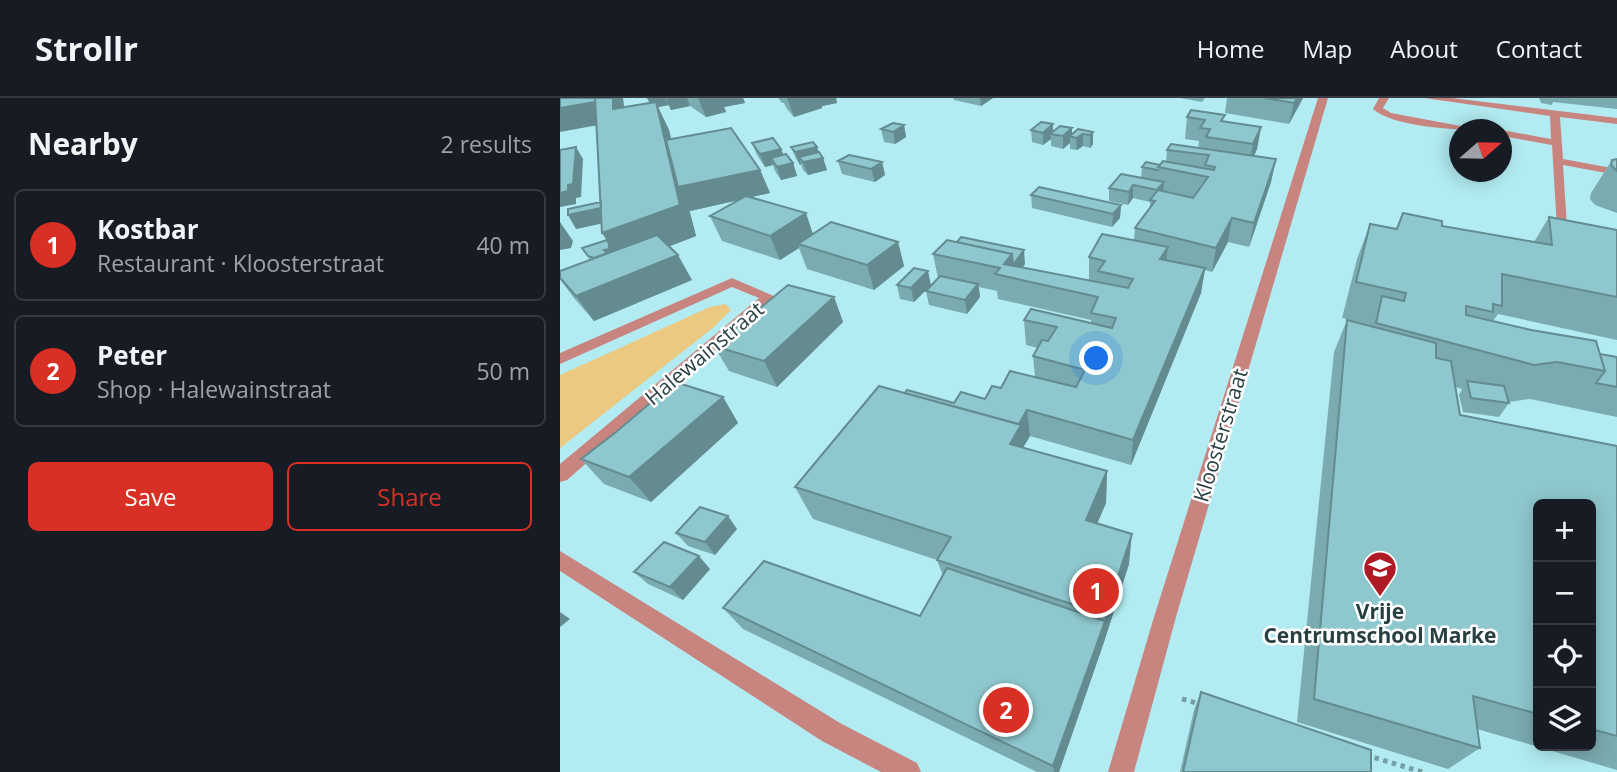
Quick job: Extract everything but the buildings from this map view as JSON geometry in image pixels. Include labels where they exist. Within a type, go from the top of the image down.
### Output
[{"type":"street","name":"Kloosterstraat","points":[[1121,772],[1323,98]]},
{"type":"street","points":[[1384,98],[1378,109],[1388,115],[1449,125]]},
{"type":"street","points":[[1429,98],[1617,121]]},
{"type":"street","points":[[1524,98],[1527,110]]},
{"type":"street","points":[[1555,113],[1562,244]]},
{"type":"street","points":[[1512,136],[1557,143]]},
{"type":"street","points":[[1558,161],[1617,172]]},
{"type":"street","name":"Halewainstraat","points":[[560,359],[732,282],[769,297],[560,475]]},
{"type":"street","points":[[560,560],[831,732],[908,772]]},
{"type":"path","points":[[1144,688],[1209,707]]},
{"type":"path","points":[[1356,752],[1422,772]]},
{"type":"shaded area","points":[[726,304],[731,310],[714,327],[560,448],[560,375],[710,307]]},
{"type":"place","name":"Kostbar","points":[[1096,591]]},
{"type":"place","name":"Vrije Centrumschool Marke","points":[[1380,598]]},
{"type":"place","name":"Peter","points":[[1006,710]]}]
